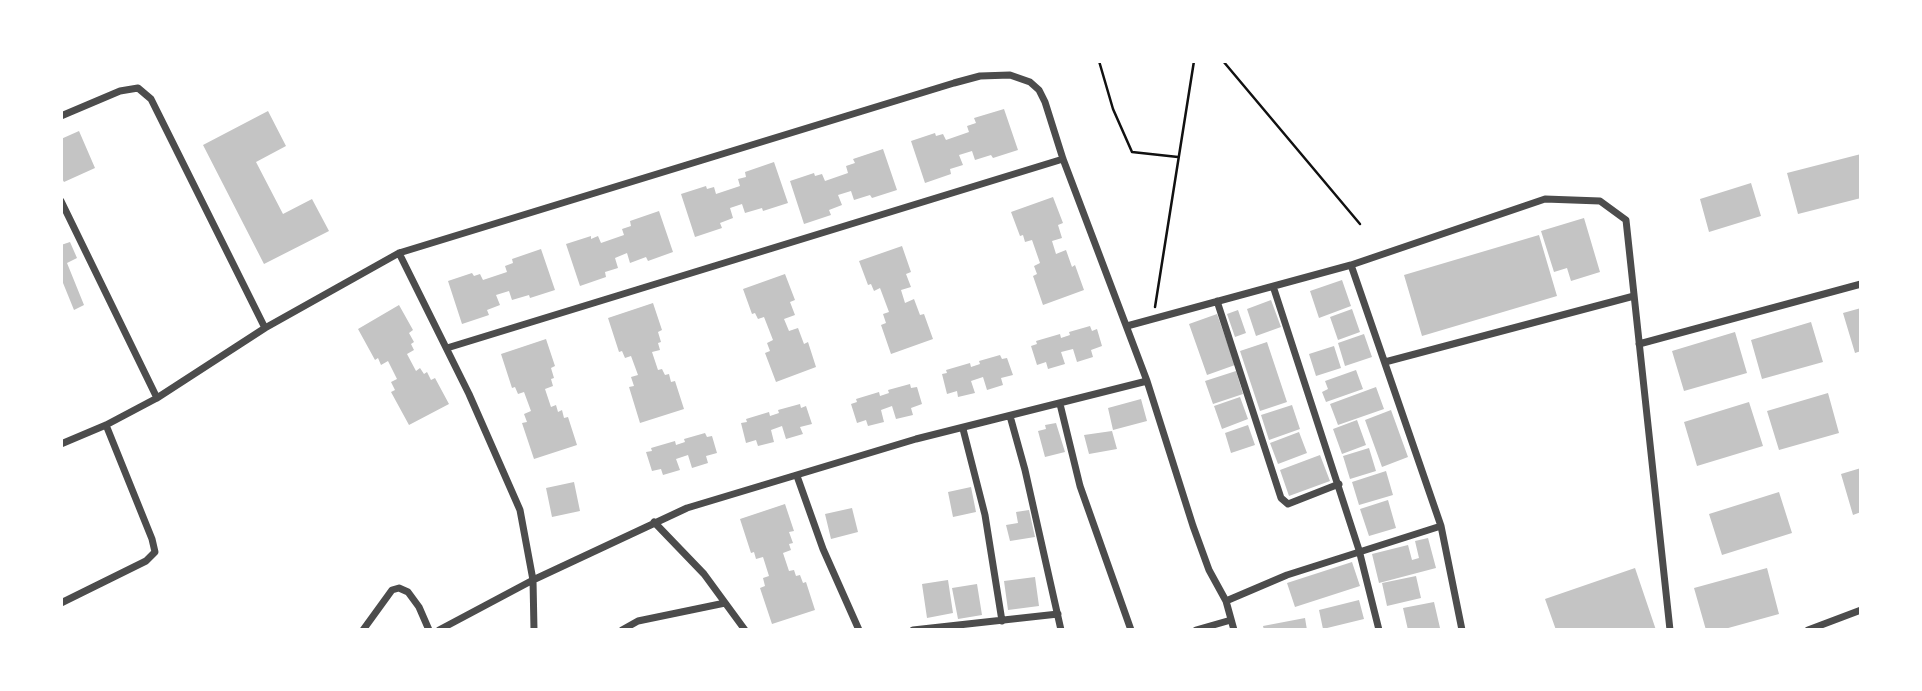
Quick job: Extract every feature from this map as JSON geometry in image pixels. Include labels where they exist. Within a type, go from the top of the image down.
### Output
[{"type":"street","points":[[61,444],[106,425],[157,398],[265,328],[399,253],[604,188],[980,76],[1010,75],[1030,82],[1039,90],[1045,102],[1063,159],[1127,326],[1192,526],[1209,570],[1226,601],[1234,630]]},
{"type":"street","points":[[61,116],[120,90],[138,88],[151,99],[265,328]]},
{"type":"street","points":[[447,348],[1063,159]]},
{"type":"street","points":[[1127,326],[1352,265],[1545,199],[1600,201],[1626,220],[1670,630]]},
{"type":"street","points":[[61,201],[157,398]]},
{"type":"street","points":[[399,253],[447,348],[520,510],[533,580],[534,630]]},
{"type":"street","points":[[1352,265],[1441,526],[1462,630]]},
{"type":"street","points":[[1639,344],[1861,284]]},
{"type":"street","points":[[1273,286],[1339,484],[1379,630]]},
{"type":"street","points":[[1385,362],[1634,296]]},
{"type":"street","points":[[1217,301],[1281,498],[1289,504],[1339,484]]},
{"type":"street","points":[[439,630],[533,580],[687,508],[916,439],[1146,381]]},
{"type":"street","points":[[1060,404],[1080,486],[1131,630]]},
{"type":"street","points":[[1010,416],[1026,470],[1061,630]]},
{"type":"street","points":[[61,603],[146,561],[155,552],[106,425]]},
{"type":"street","points":[[963,429],[985,515],[1002,621]]},
{"type":"street","points":[[797,476],[822,549],[859,630]]},
{"type":"street","points":[[654,522],[704,575],[745,630]]},
{"type":"street","points":[[1226,601],[1287,575],[1441,526]]},
{"type":"street","points":[[363,630],[392,590],[398,588],[408,592],[419,607],[429,630]]},
{"type":"street","points":[[622,630],[638,621],[725,603]]},
{"type":"street","points":[[1808,630],[1861,610]]},
{"type":"street","points":[[913,630],[1058,614]]},
{"type":"street","points":[[1196,630],[1231,620]]},
{"type":"path","points":[[1099,61],[1113,109],[1132,152],[1178,157]]},
{"type":"path","points":[[1153,319],[1194,61]]},
{"type":"path","points":[[1223,61],[1360,224]]},
{"type":"building","points":[[1004,109],[1018,150],[993,158],[991,155],[975,160],[972,151],[959,155],[963,165],[950,169],[951,174],[925,183],[911,141],[935,133],[936,136],[943,134],[946,140],[969,132],[967,126],[976,123],[974,118]]},
{"type":"building","points":[[268,111],[286,146],[256,162],[283,214],[312,199],[329,231],[264,264],[203,145]]},
{"type":"building","points":[[79,131],[95,168],[64,182],[61,177],[61,139]]},
{"type":"building","points":[[883,149],[897,190],[872,198],[870,195],[854,200],[851,191],[838,195],[842,205],[829,210],[831,215],[804,224],[790,181],[814,173],[815,176],[822,174],[825,181],[848,173],[846,166],[855,163],[853,159]]},
{"type":"building","points":[[1861,154],[1861,198],[1798,214],[1787,173]]},
{"type":"building","points":[[774,162],[788,203],[763,211],[762,208],[745,213],[742,204],[730,208],[733,218],[720,223],[722,228],[695,237],[681,194],[706,186],[707,189],[714,187],[716,194],[740,186],[738,179],[746,177],[745,172]]},
{"type":"building","points":[[1751,183],[1761,216],[1709,232],[1700,199]]},
{"type":"building","points":[[1053,197],[1063,223],[1058,225],[1062,238],[1052,241],[1056,254],[1066,250],[1084,290],[1043,305],[1033,276],[1037,274],[1034,266],[1040,263],[1032,240],[1025,242],[1023,235],[1020,236],[1011,212]]},
{"type":"building","points":[[659,211],[673,252],[648,261],[646,257],[630,263],[627,253],[615,258],[618,268],[605,272],[606,277],[580,286],[566,244],[591,236],[591,239],[598,236],[601,243],[624,235],[622,229],[631,226],[630,221]]},
{"type":"building","points":[[1584,218],[1600,272],[1571,281],[1567,268],[1554,272],[1541,231]]},
{"type":"building","points":[[1539,235],[1557,296],[1422,336],[1404,275]]},
{"type":"building","points":[[70,242],[77,258],[67,263],[84,305],[74,310],[61,278],[61,245]]},
{"type":"building","points":[[902,246],[911,272],[906,274],[911,287],[901,290],[905,303],[914,299],[920,315],[924,314],[933,339],[891,354],[881,325],[886,323],[883,314],[889,312],[880,288],[874,291],[871,284],[868,285],[859,261]]},
{"type":"building","points":[[541,249],[555,290],[530,298],[529,295],[512,300],[509,291],[496,295],[500,305],[487,310],[489,315],[462,324],[448,281],[472,273],[474,276],[480,274],[483,280],[507,272],[505,266],[513,263],[512,259]]},
{"type":"building","points":[[785,274],[795,300],[790,302],[795,315],[784,319],[789,331],[798,328],[804,344],[808,342],[816,367],[776,382],[765,353],[770,351],[767,343],[773,340],[764,317],[758,319],[755,313],[752,314],[743,289]]},
{"type":"building","points":[[1342,280],[1351,306],[1319,318],[1310,291]]},
{"type":"building","points":[[1271,300],[1281,327],[1256,336],[1247,309]]},
{"type":"building","points":[[653,303],[662,330],[658,332],[660,350],[652,352],[658,370],[662,369],[665,375],[669,374],[671,382],[675,381],[684,409],[640,423],[629,387],[634,386],[631,377],[638,375],[631,356],[625,358],[622,351],[619,352],[608,318]]},
{"type":"building","points":[[399,305],[413,330],[409,333],[414,342],[411,344],[414,350],[407,354],[416,371],[420,368],[424,374],[427,372],[431,380],[435,378],[449,404],[409,425],[391,392],[395,390],[391,382],[397,379],[388,361],[381,365],[378,358],[375,360],[358,329]]},
{"type":"building","points":[[1861,308],[1861,351],[1855,353],[1843,313]]},
{"type":"building","points":[[1352,309],[1360,332],[1338,340],[1330,317]]},
{"type":"building","points":[[1238,310],[1246,333],[1235,337],[1227,314]]},
{"type":"building","points":[[1217,314],[1235,365],[1207,375],[1189,324]]},
{"type":"building","points":[[1811,322],[1823,362],[1762,379],[1751,340]]},
{"type":"building","points":[[1090,326],[1092,331],[1097,329],[1102,346],[1091,350],[1093,357],[1077,362],[1073,349],[1061,352],[1065,364],[1048,369],[1046,362],[1037,365],[1031,346],[1037,344],[1036,341],[1060,334],[1061,338],[1070,335],[1069,332]]},
{"type":"building","points":[[1735,332],[1747,373],[1684,391],[1672,351]]},
{"type":"building","points":[[1364,334],[1372,357],[1345,366],[1338,343]]},
{"type":"building","points":[[546,339],[555,366],[551,368],[553,386],[545,389],[551,407],[556,405],[558,412],[562,410],[564,418],[568,417],[577,445],[534,459],[522,423],[527,422],[524,414],[531,411],[524,392],[518,394],[515,387],[512,388],[501,354]]},
{"type":"building","points":[[1267,342],[1287,402],[1260,411],[1240,351]]},
{"type":"building","points":[[1334,346],[1341,368],[1316,376],[1309,354]]},
{"type":"building","points":[[1000,355],[1002,359],[1007,358],[1013,375],[1001,378],[1003,385],[987,390],[983,377],[971,381],[975,393],[958,397],[957,391],[947,394],[942,374],[947,373],[946,370],[970,363],[971,367],[980,364],[979,361]]},
{"type":"building","points":[[1356,370],[1363,389],[1326,402],[1322,392],[1328,389],[1325,381]]},
{"type":"building","points":[[1236,371],[1243,394],[1213,404],[1205,381]]},
{"type":"building","points":[[910,384],[911,388],[917,387],[922,404],[911,408],[913,415],[896,419],[892,406],[881,410],[884,422],[868,426],[866,420],[857,423],[851,404],[857,402],[856,399],[879,392],[880,396],[889,393],[888,390]]},
{"type":"building","points":[[1376,387],[1384,409],[1338,425],[1330,404]]},
{"type":"building","points":[[1828,393],[1839,433],[1779,450],[1767,411]]},
{"type":"building","points":[[1240,397],[1248,419],[1222,429],[1214,406]]},
{"type":"building","points":[[1141,399],[1147,421],[1113,430],[1108,408]]},
{"type":"building","points":[[1749,402],[1763,446],[1697,466],[1684,422]]},
{"type":"building","points":[[800,404],[801,408],[806,406],[812,424],[800,427],[803,434],[786,439],[782,426],[771,430],[774,442],[758,446],[756,440],[746,443],[741,423],[747,422],[746,419],[769,412],[770,416],[779,413],[778,410]]},
{"type":"building","points":[[1292,405],[1300,429],[1269,440],[1261,415]]},
{"type":"building","points":[[1391,410],[1408,457],[1382,467],[1365,420]]},
{"type":"building","points":[[1357,420],[1366,445],[1342,454],[1333,429]]},
{"type":"building","points":[[1056,423],[1065,452],[1045,457],[1038,431],[1046,429],[1045,425]]},
{"type":"building","points":[[1248,425],[1255,445],[1231,453],[1225,433]]},
{"type":"building","points":[[1112,431],[1117,449],[1089,454],[1084,435]]},
{"type":"building","points":[[1299,432],[1307,453],[1278,464],[1270,443]]},
{"type":"building","points":[[705,433],[707,437],[712,436],[717,453],[706,456],[708,463],[692,468],[688,455],[676,459],[680,470],[663,475],[661,469],[652,471],[646,452],[652,451],[651,448],[675,441],[676,445],[685,442],[684,439]]},
{"type":"building","points":[[1369,448],[1376,471],[1350,479],[1343,456]]},
{"type":"building","points":[[1320,455],[1330,481],[1289,496],[1280,470]]},
{"type":"building","points":[[1861,468],[1861,512],[1853,515],[1841,474]]},
{"type":"building","points":[[1386,471],[1393,495],[1359,505],[1352,482]]},
{"type":"building","points":[[574,482],[580,511],[552,517],[546,488]]},
{"type":"building","points":[[971,487],[976,512],[953,517],[948,492]]},
{"type":"building","points":[[1779,492],[1792,533],[1722,555],[1709,514]]},
{"type":"building","points":[[1388,500],[1396,528],[1369,536],[1360,509]]},
{"type":"building","points":[[785,504],[794,531],[789,532],[793,543],[789,544],[791,550],[783,553],[789,571],[794,570],[803,583],[806,582],[815,610],[772,624],[760,588],[765,586],[763,578],[769,576],[763,557],[756,559],[754,552],[751,553],[740,519]]},
{"type":"building","points":[[852,508],[858,532],[831,539],[825,514]]},
{"type":"building","points":[[1029,510],[1035,537],[1010,541],[1006,525],[1018,523],[1016,512]]},
{"type":"building","points":[[1428,538],[1436,568],[1379,583],[1372,554],[1408,545],[1412,560],[1419,558],[1415,541]]},
{"type":"building","points":[[1352,562],[1360,586],[1295,607],[1287,583]]},
{"type":"building","points":[[1635,568],[1656,630],[1556,630],[1545,599]]},
{"type":"building","points":[[1767,568],[1779,614],[1721,630],[1706,630],[1694,588]]},
{"type":"building","points":[[1416,576],[1421,598],[1387,606],[1382,583]]},
{"type":"building","points":[[1035,577],[1039,606],[1008,610],[1004,581]]},
{"type":"building","points":[[948,580],[953,613],[927,618],[922,584]]},
{"type":"building","points":[[977,584],[982,615],[958,619],[952,588]]},
{"type":"building","points":[[1359,600],[1364,619],[1323,629],[1319,610]]},
{"type":"building","points":[[1434,602],[1440,628],[1408,630],[1403,608]]},
{"type":"building","points":[[1305,618],[1307,630],[1264,630],[1263,626]]}]
